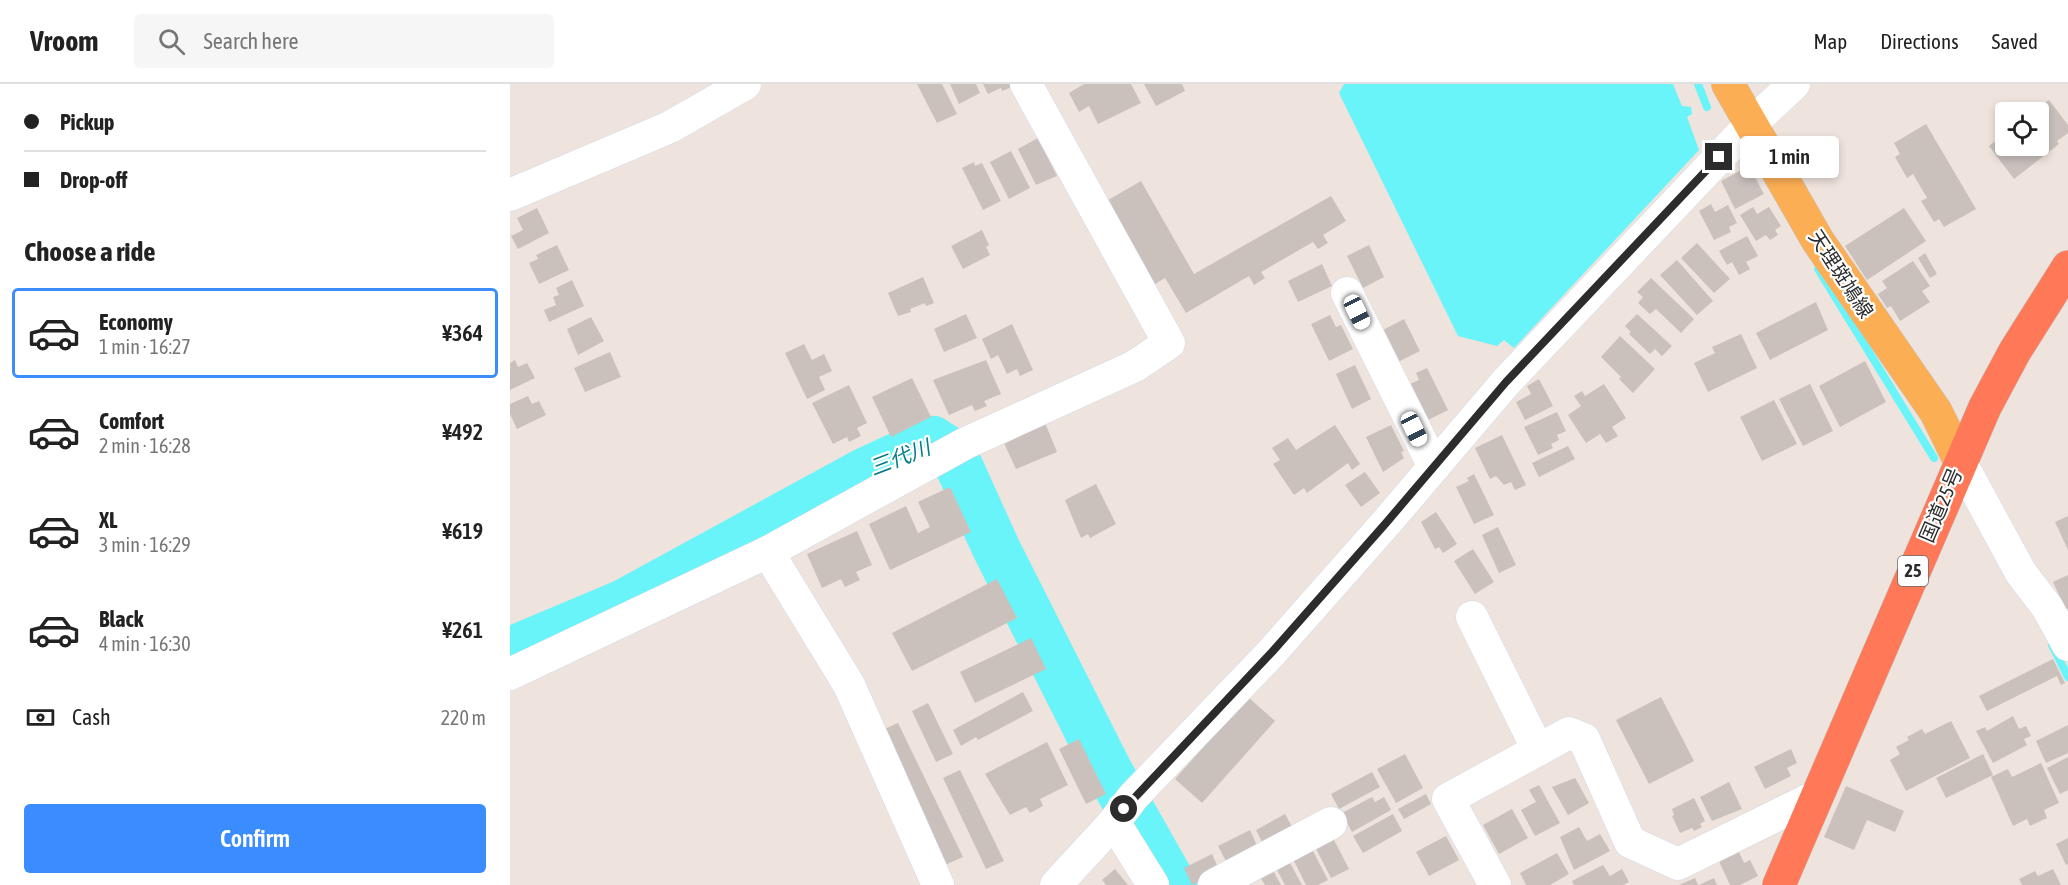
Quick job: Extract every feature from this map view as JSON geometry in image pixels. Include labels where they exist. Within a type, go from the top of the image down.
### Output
[{"type":"highway","name":"国道25号","points":[[1779,885],[1960,461],[2015,351],[2064,283]]},
{"type":"main road","name":"天理斑鳩線","points":[[1728,84],[1818,241],[1936,412],[1960,461]]},
{"type":"street","points":[[510,195],[670,127],[745,84]]},
{"type":"street","points":[[510,674],[768,552],[966,444],[1135,366],[1169,343],[1026,84]]},
{"type":"street","points":[[1056,885],[1114,822],[1133,797],[1272,652],[1506,382],[1750,125],[1794,84]]},
{"type":"street","points":[[1347,293],[1434,467]]},
{"type":"street","points":[[1960,461],[2021,573],[2047,607],[2068,645]]},
{"type":"street","points":[[768,552],[849,685],[938,885]]},
{"type":"street","points":[[1472,617],[1538,750]]},
{"type":"street","points":[[1495,885],[1448,799],[1569,733],[1584,739],[1630,842],[1678,864],[1816,796]]},
{"type":"street","points":[[1114,822],[1153,885]]},
{"type":"street","points":[[1214,885],[1331,823]]},
{"type":"water","points":[[1344,84],[1673,84],[1682,106],[1691,107],[1692,114],[1687,117],[1699,150],[1514,348],[1504,340],[1497,346],[1458,336],[1339,93]]},
{"type":"building","points":[[917,84],[942,84],[957,114],[937,123]]},
{"type":"building","points":[[950,84],[976,84],[980,93],[959,104]]},
{"type":"building","points":[[983,84],[1011,84],[1012,87],[1002,91],[1001,88],[988,94]]},
{"type":"building","points":[[1084,84],[1131,84],[1141,103],[1098,124],[1089,106],[1079,112],[1069,93]]},
{"type":"building","points":[[1144,84],[1182,84],[1185,91],[1156,106]]},
{"type":"building","points":[[2049,100],[2068,125],[2068,133],[2057,141],[2059,144],[2049,152],[2049,102],[2046,102]]},
{"type":"building","points":[[1926,124],[1976,209],[1944,227],[1939,219],[1934,222],[1921,201],[1927,198],[1913,174],[1907,178],[1895,157],[1900,154],[1894,143]]},
{"type":"building","points":[[1038,138],[1057,176],[1036,185],[1018,149]]},
{"type":"building","points":[[1995,141],[1995,154],[1989,146]]},
{"type":"building","points":[[1011,151],[1030,188],[1009,199],[990,162]]},
{"type":"building","points":[[1997,156],[2044,156],[2014,179]]},
{"type":"building","points":[[974,162],[975,166],[982,163],[1001,201],[983,210],[962,168]]},
{"type":"building","points":[[1749,166],[1764,194],[1735,209],[1721,181]]},
{"type":"building","points":[[1141,181],[1194,274],[1331,196],[1346,221],[1323,235],[1328,243],[1318,249],[1313,242],[1261,272],[1265,278],[1254,285],[1249,276],[1186,313],[1165,278],[1155,284],[1108,200]]},
{"type":"building","points":[[1711,204],[1715,212],[1728,205],[1737,223],[1729,227],[1731,232],[1714,240],[1699,211]]},
{"type":"building","points":[[1753,207],[1757,214],[1769,207],[1781,226],[1775,230],[1778,235],[1770,240],[1766,235],[1756,241],[1740,215]]},
{"type":"building","points":[[537,208],[549,233],[518,249],[511,236],[523,230],[517,218]]},
{"type":"building","points":[[1904,208],[1926,241],[1867,280],[1845,246]]},
{"type":"building","points":[[982,230],[989,245],[986,247],[990,255],[963,269],[951,246]]},
{"type":"building","points":[[1747,236],[1758,256],[1746,262],[1750,269],[1739,275],[1732,262],[1727,265],[1719,251]]},
{"type":"building","points":[[1697,243],[1730,279],[1714,293],[1681,258]]},
{"type":"building","points":[[557,245],[569,270],[539,284],[529,263],[538,259],[536,255]]},
{"type":"building","points":[[1369,245],[1384,277],[1363,288],[1347,256]]},
{"type":"building","points":[[1925,253],[1937,274],[1930,278],[1918,258]]},
{"type":"building","points":[[1677,260],[1713,301],[1697,315],[1660,275]]},
{"type":"building","points":[[1913,261],[1930,286],[1922,291],[1930,302],[1900,321],[1891,306],[1887,308],[1878,294],[1887,288],[1882,281]]},
{"type":"building","points":[[1322,264],[1332,286],[1298,302],[1288,281]]},
{"type":"building","points":[[923,277],[934,303],[926,306],[925,303],[910,309],[911,312],[898,316],[888,293]]},
{"type":"building","points":[[1651,278],[1694,319],[1681,333],[1656,309],[1650,314],[1638,303],[1643,297],[1637,292]]},
{"type":"building","points":[[572,280],[584,306],[549,322],[544,310],[556,305],[553,297],[559,295],[556,288]]},
{"type":"building","points":[[1816,302],[1828,330],[1770,360],[1756,333]]},
{"type":"building","points":[[966,314],[977,338],[944,352],[934,329]]},
{"type":"building","points":[[1637,314],[1672,346],[1662,356],[1655,349],[1650,354],[1629,334],[1631,332],[1625,326]]},
{"type":"building","points":[[1330,315],[1336,327],[1341,325],[1353,349],[1329,361],[1311,324]]},
{"type":"building","points":[[591,317],[604,341],[578,355],[567,329]]},
{"type":"building","points":[[1404,319],[1420,351],[1398,362],[1383,330]]},
{"type":"building","points":[[1012,324],[1033,370],[1020,376],[1017,369],[1007,374],[998,355],[991,359],[982,339]]},
{"type":"building","points":[[1741,334],[1757,368],[1708,392],[1694,363],[1715,353],[1712,347]]},
{"type":"building","points":[[1620,336],[1655,369],[1633,393],[1601,357]]},
{"type":"building","points":[[804,344],[812,360],[824,354],[832,371],[819,377],[825,390],[807,399],[785,353]]},
{"type":"building","points":[[610,352],[621,377],[585,392],[574,368]]},
{"type":"building","points":[[515,360],[518,367],[527,363],[535,378],[510,390],[510,363]]},
{"type":"building","points":[[986,360],[1001,394],[984,401],[987,406],[975,411],[972,405],[949,415],[933,380]]},
{"type":"building","points":[[1865,361],[1886,402],[1840,427],[1819,386]]},
{"type":"building","points":[[1355,365],[1371,399],[1352,409],[1336,374]]},
{"type":"building","points":[[1427,368],[1448,410],[1426,421],[1408,385],[1419,380],[1416,373]]},
{"type":"building","points":[[912,378],[931,417],[891,437],[872,397]]},
{"type":"building","points":[[1539,379],[1553,406],[1525,420],[1516,402],[1531,394],[1527,386]]},
{"type":"building","points":[[1604,384],[1626,418],[1612,427],[1618,436],[1606,443],[1600,434],[1586,443],[1568,415],[1581,406],[1574,396],[1582,391],[1585,396]]},
{"type":"building","points":[[1810,384],[1833,431],[1803,446],[1779,399]]},
{"type":"building","points":[[849,385],[867,423],[857,428],[861,436],[849,442],[847,437],[833,444],[812,403]]},
{"type":"building","points":[[528,396],[532,404],[539,401],[546,415],[517,429],[510,414],[510,404]]},
{"type":"building","points":[[1774,400],[1797,444],[1762,461],[1740,417]]},
{"type":"building","points":[[1557,412],[1566,431],[1557,435],[1559,440],[1551,444],[1553,448],[1538,455],[1524,427]]},
{"type":"building","points":[[1043,418],[1057,452],[1016,469],[1004,443],[1015,438],[1012,431]]},
{"type":"building","points":[[1335,425],[1360,464],[1352,470],[1348,463],[1307,493],[1304,488],[1294,495],[1273,464],[1280,460],[1272,448],[1288,438],[1296,450]]},
{"type":"building","points":[[1391,425],[1404,451],[1401,452],[1404,458],[1383,472],[1366,437]]},
{"type":"building","points":[[1502,435],[1526,485],[1515,490],[1511,482],[1504,485],[1496,476],[1490,479],[1475,448]]},
{"type":"building","points":[[1568,446],[1575,459],[1539,477],[1532,463]]},
{"type":"building","points":[[1365,472],[1380,493],[1361,507],[1345,485]]},
{"type":"building","points":[[1474,474],[1494,515],[1474,524],[1456,487],[1469,481],[1467,478]]},
{"type":"building","points":[[1096,484],[1116,524],[1090,538],[1088,534],[1081,538],[1065,500]]},
{"type":"building","points":[[950,487],[971,532],[890,570],[869,524],[906,506],[918,533],[930,527],[918,502]]},
{"type":"building","points":[[1436,512],[1457,544],[1443,553],[1439,547],[1435,549],[1421,522]]},
{"type":"building","points":[[2068,516],[2068,550],[2055,522]]},
{"type":"building","points":[[1498,527],[1516,565],[1499,573],[1482,535]]},
{"type":"building","points":[[857,531],[872,565],[856,572],[860,580],[845,587],[841,579],[822,588],[807,554]]},
{"type":"building","points":[[1473,549],[1494,582],[1475,594],[1454,561]]},
{"type":"building","points":[[2068,575],[2068,609],[2066,610],[2053,582]]},
{"type":"building","points":[[997,579],[1017,618],[912,671],[892,633]]},
{"type":"building","points":[[1031,638],[1046,669],[975,703],[960,672]]},
{"type":"building","points":[[2053,659],[2065,683],[2061,685],[2057,676],[1987,711],[1979,696]]},
{"type":"building","points":[[1023,692],[1033,711],[978,740],[976,737],[961,746],[953,730]]},
{"type":"building","points":[[1248,697],[1275,721],[1202,803],[1175,779]]},
{"type":"building","points":[[1661,697],[1694,761],[1649,784],[1616,720]]},
{"type":"building","points":[[928,703],[953,754],[936,762],[912,711]]},
{"type":"building","points":[[2013,716],[2019,729],[2026,726],[2031,736],[2024,739],[2027,745],[1993,763],[1976,731],[1985,727],[1987,731]]},
{"type":"building","points":[[1951,721],[1970,758],[1906,791],[1890,760],[1900,754],[1896,747],[1909,740],[1907,737],[1922,729],[1925,734]]},
{"type":"building","points":[[898,723],[963,857],[945,865],[882,730]]},
{"type":"building","points":[[2068,725],[2068,753],[2046,763],[2036,741]]},
{"type":"building","points":[[1079,739],[1106,794],[1086,804],[1059,749]]},
{"type":"building","points":[[1047,742],[1068,785],[1040,799],[1043,806],[1030,813],[1026,807],[1010,815],[985,774]]},
{"type":"building","points":[[1791,749],[1797,763],[1787,768],[1791,776],[1765,789],[1754,767]]},
{"type":"building","points":[[1405,754],[1423,788],[1396,803],[1377,769]]},
{"type":"building","points":[[1983,754],[1993,775],[1946,798],[1936,778]]},
{"type":"building","points":[[2068,757],[2068,790],[2060,794],[2047,768]]},
{"type":"building","points":[[2041,763],[2059,803],[2044,810],[2047,818],[2030,826],[2027,819],[2013,826],[1991,777],[2008,769],[2012,777]]},
{"type":"building","points":[[960,770],[1004,861],[986,869],[943,778]]},
{"type":"building","points":[[1372,772],[1380,787],[1339,809],[1331,794]]},
{"type":"building","points":[[1575,778],[1589,803],[1568,815],[1552,787]]},
{"type":"building","points":[[1729,782],[1742,809],[1712,821],[1700,797]]},
{"type":"building","points":[[1539,785],[1560,823],[1535,836],[1521,810],[1536,802],[1529,790]]},
{"type":"building","points":[[1846,786],[1904,811],[1895,832],[1867,820],[1854,850],[1824,837]]},
{"type":"building","points":[[1426,794],[1431,804],[1404,819],[1398,809]]},
{"type":"building","points":[[1372,797],[1375,802],[1384,797],[1391,810],[1352,832],[1342,813]]},
{"type":"building","points":[[1694,798],[1705,821],[1700,824],[1702,827],[1694,831],[1692,828],[1680,833],[1672,816],[1674,815],[1672,809]]},
{"type":"building","points":[[1512,809],[1528,838],[1499,854],[1483,825]]},
{"type":"building","points":[[1285,814],[1295,832],[1263,844],[1256,830]]},
{"type":"building","points":[[1393,814],[1402,831],[1363,853],[1353,836]]},
{"type":"building","points":[[1579,827],[1587,841],[1600,834],[1610,851],[1574,870],[1560,837]]},
{"type":"building","points":[[1250,830],[1259,850],[1228,865],[1218,846]]},
{"type":"building","points":[[1332,836],[1349,869],[1331,878],[1314,845]]},
{"type":"building","points":[[1446,836],[1459,860],[1429,876],[1416,852]]},
{"type":"building","points":[[2068,838],[2068,864],[2066,865],[2056,844]]},
{"type":"building","points":[[1312,849],[1328,880],[1318,885],[1306,885],[1293,859]]},
{"type":"building","points":[[1738,850],[1744,863],[1750,860],[1758,876],[1740,885],[1730,885],[1718,859]]},
{"type":"building","points":[[1557,853],[1569,874],[1550,885],[1526,885],[1520,873]]},
{"type":"building","points":[[1212,854],[1220,872],[1192,885],[1184,868]]},
{"type":"building","points":[[1290,863],[1302,885],[1285,885],[1277,870]]},
{"type":"building","points":[[1603,865],[1610,876],[1622,869],[1629,882],[1623,885],[1574,885],[1572,881]]},
{"type":"building","points":[[1115,869],[1128,885],[1106,885],[1102,880]]},
{"type":"building","points":[[2053,869],[2061,885],[2022,885],[2019,879],[2035,871],[2038,876]]},
{"type":"building","points":[[1274,872],[1281,885],[1265,885],[1261,878]]},
{"type":"building","points":[[1695,878],[1698,885],[1679,885]]},
{"type":"building","points":[[1714,878],[1717,885],[1699,885]]},
{"type":"waterway","points":[[1698,84],[1707,107]]},
{"type":"waterway","points":[[1818,269],[1934,458]]},
{"type":"waterway","name":"三代川","points":[[510,651],[624,603],[864,472],[933,440],[953,453],[996,548],[1108,770],[1173,885]]},
{"type":"waterway","points":[[2052,645],[2068,677]]},
{"type":"route","points":[[1124,809],[1272,652],[1506,382],[1719,157]]}]
